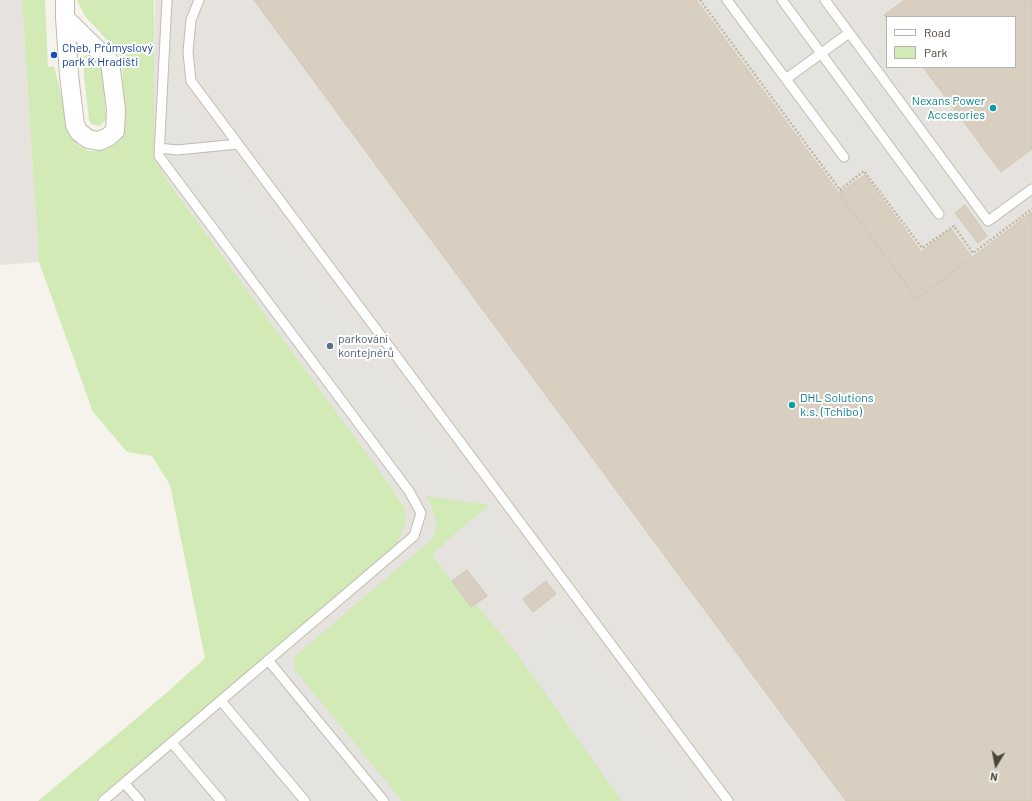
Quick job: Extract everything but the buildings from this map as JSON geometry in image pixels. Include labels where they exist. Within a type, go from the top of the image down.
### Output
[{"type":"street","points":[[65,0],[65,18],[69,75],[75,125],[79,132],[88,139],[99,141],[108,137],[115,131],[116,110],[110,62],[65,18]]},
{"type":"lane","points":[[103,801],[414,536],[421,513],[409,491],[159,156],[167,0]]},
{"type":"lane","points":[[198,0],[191,20],[188,52],[191,81],[728,801]]},
{"type":"lane","points":[[727,0],[844,158]]},
{"type":"lane","points":[[782,0],[822,52],[939,214]]},
{"type":"lane","points":[[825,0],[988,221],[1032,189]]},
{"type":"lane","points":[[786,79],[849,33]]},
{"type":"lane","points":[[160,148],[177,150],[238,144]]},
{"type":"lane","points":[[268,660],[384,801]]},
{"type":"lane","points":[[221,701],[305,801]]},
{"type":"lane","points":[[172,743],[221,801]]},
{"type":"lane","points":[[124,783],[140,801]]},
{"type":"shaded area","points":[[0,0],[22,0],[39,262],[0,265]]},
{"type":"shaded area","points":[[155,0],[1032,0],[1032,801],[96,801],[404,507],[398,496],[164,176],[155,113]]},
{"type":"shaded area","points":[[696,0],[838,0],[886,64],[886,68],[889,68],[1009,229],[972,257],[951,229],[921,252],[865,176],[839,193]]},
{"type":"shaded area","name":"parkování kontejnérů","points":[[154,53],[546,581],[512,608],[452,536],[489,505],[392,488],[164,176],[154,152]]},
{"type":"shaded area","points":[[563,604],[710,801],[622,801],[518,655]]},
{"type":"shaded area","points":[[279,645],[293,658],[295,670],[402,801],[96,801]]},
{"type":"green space","points":[[22,0],[45,0],[48,67],[54,66],[64,105],[65,124],[72,139],[80,147],[90,151],[103,151],[113,146],[121,139],[125,131],[122,60],[118,52],[85,16],[77,0],[154,0],[155,113],[164,176],[392,488],[404,507],[406,520],[399,540],[390,552],[97,801],[38,801],[163,696],[205,658],[170,485],[152,456],[127,452],[93,412],[39,262]]},
{"type":"green space","points":[[86,55],[91,56],[100,63],[102,67],[106,120],[99,126],[91,124],[89,120],[82,58]]},
{"type":"green space","points":[[425,496],[490,505],[452,536],[432,555],[471,607],[476,604],[518,655],[622,801],[402,801],[294,670],[293,658],[430,541],[435,533],[436,518],[431,505]]},
{"type":"place","name":"Cheb, Průmyslový park K Hradišti","points":[[54,55]]},
{"type":"place","name":"Nexans Power Accesories","points":[[993,108]]},
{"type":"place","name":"parkování kontejnérů","points":[[330,346]]},
{"type":"place","name":"DHL Solutions k.s. (Tchibo)","points":[[792,405]]}]
